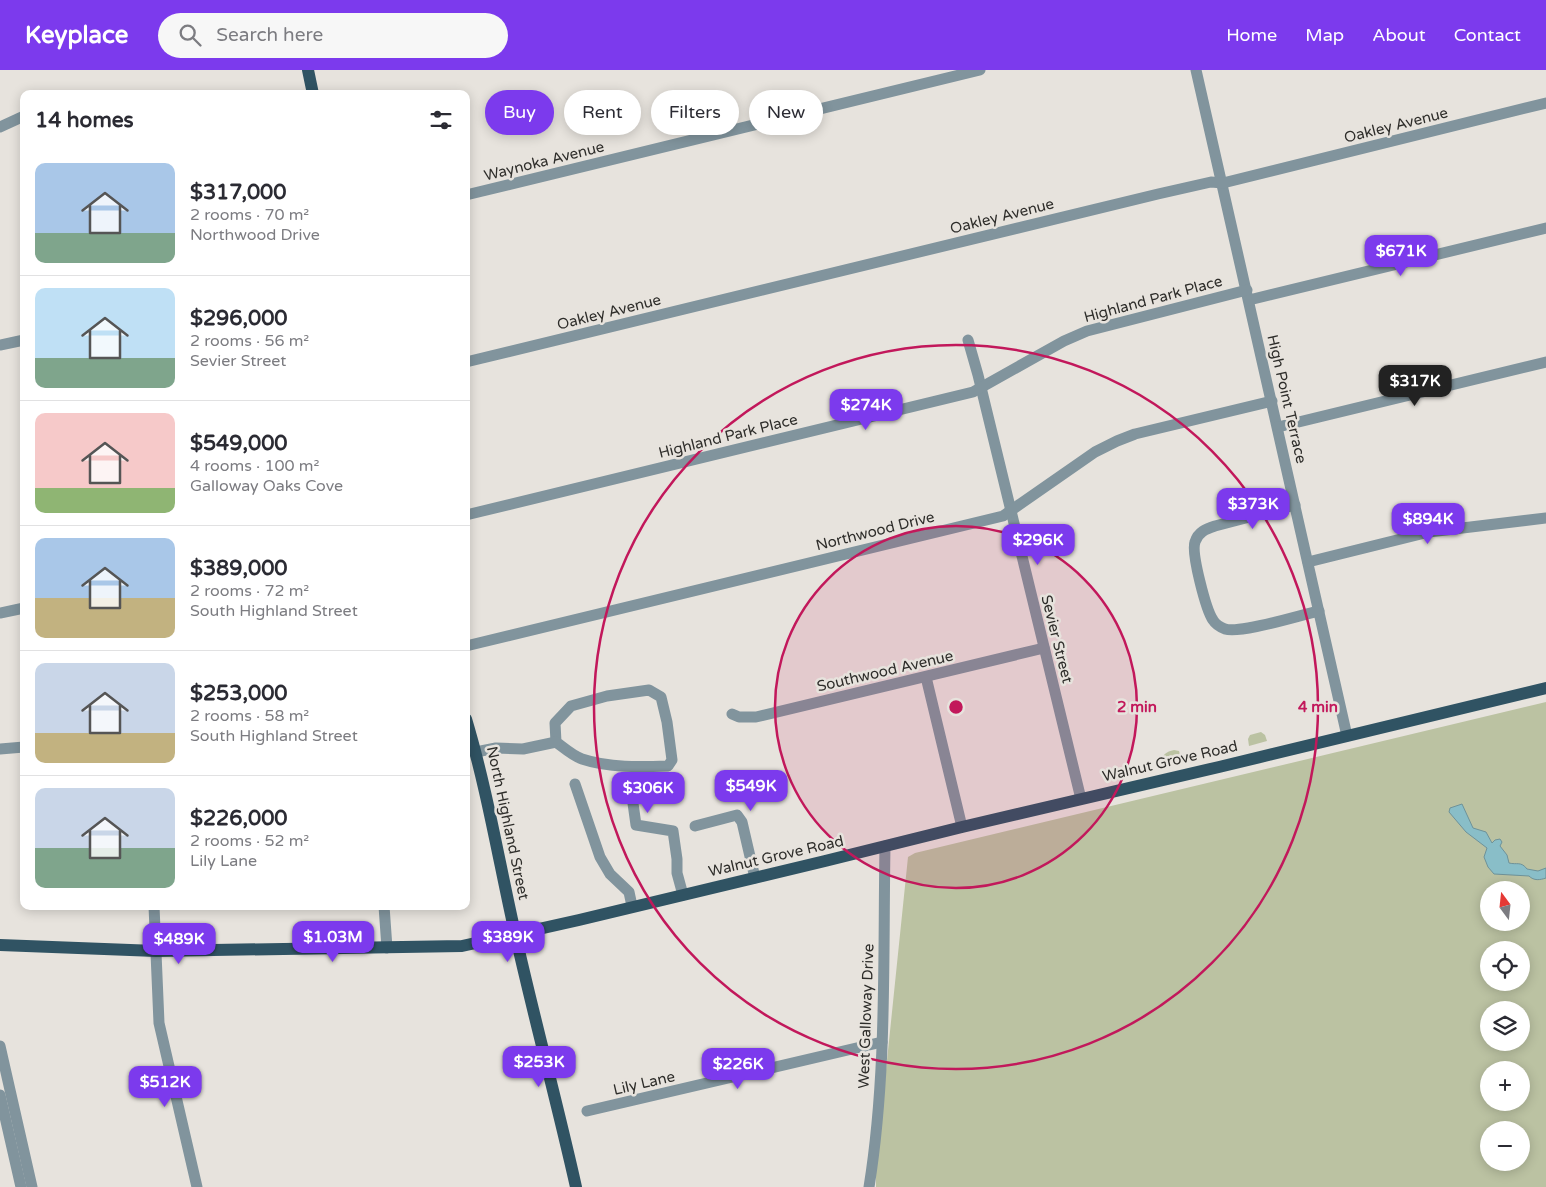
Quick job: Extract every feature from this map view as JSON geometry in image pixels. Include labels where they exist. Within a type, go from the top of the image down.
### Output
[{"type":"main road","points":[[309,70],[312,90]]},
{"type":"main road","name":"Walnut Grove Road","points":[[0,945],[156,951],[462,946],[516,935],[962,826],[1546,688]]},
{"type":"main road","name":"North Highland Street","points":[[470,732],[576,1187]]},
{"type":"street","name":"Waynoka Avenue","points":[[470,194],[980,70]]},
{"type":"street","name":"High Point Terrace","points":[[1196,70],[1347,736]]},
{"type":"street","name":"Oakley Avenue","points":[[470,361],[1158,194],[1211,182],[1223,183],[1546,103]]},
{"type":"street","points":[[0,127],[20,118]]},
{"type":"street","name":"Highland Park Place","points":[[470,514],[964,394],[981,388],[1054,347],[1087,331],[1546,228]]},
{"type":"street","name":"Sevier Street","points":[[968,340],[1081,799]]},
{"type":"street","points":[[0,345],[20,341]]},
{"type":"street","points":[[1278,427],[1546,362]]},
{"type":"street","name":"Northwood Drive","points":[[470,645],[1003,516],[1084,459],[1117,441],[1135,434],[1272,401]]},
{"type":"street","points":[[1295,506],[1214,526],[1203,531],[1198,535],[1194,546],[1194,556],[1208,611],[1217,625],[1229,630],[1237,630],[1319,611]]},
{"type":"street","points":[[1308,562],[1429,532],[1546,518]]},
{"type":"street","points":[[0,613],[20,609]]},
{"type":"street","name":"Southwood Avenue","points":[[732,714],[739,717],[756,717],[1044,648]]},
{"type":"street","points":[[926,677],[962,826]]},
{"type":"street","points":[[476,752],[496,748],[523,749],[556,742],[581,758],[623,766],[668,766],[672,760],[667,722],[661,697],[648,690],[608,696],[571,706],[555,723],[556,742]]},
{"type":"street","points":[[0,749],[20,747]]},
{"type":"street","points":[[574,784],[600,857],[610,874],[629,892],[632,906]]},
{"type":"street","points":[[632,789],[636,825],[673,831],[677,873],[683,895]]},
{"type":"street","points":[[695,826],[737,815],[742,822],[755,878]]},
{"type":"street","name":"West Galloway Drive","points":[[869,1187],[874,1152],[882,1042],[885,846]]},
{"type":"street","points":[[154,910],[159,1023],[197,1187]]},
{"type":"street","points":[[384,910],[387,948]]},
{"type":"street","name":"Lily Lane","points":[[587,1112],[882,1042]]},
{"type":"street","points":[[0,1046],[3,1076],[32,1187]]},
{"type":"street","points":[[0,1094],[21,1187]]},
{"type":"green space","points":[[1546,702],[1546,1187],[876,1187],[876,1167],[908,857],[915,853]]},
{"type":"green space","points":[[1261,732],[1265,735],[1267,741],[1249,746],[1248,739],[1250,735]]},
{"type":"green space","points":[[1174,750],[1179,751],[1182,762],[1162,766],[1164,755]]},
{"type":"water","points":[[1462,804],[1473,828],[1486,832],[1492,843],[1500,839],[1502,842],[1500,846],[1507,855],[1509,863],[1521,864],[1527,869],[1538,871],[1546,868],[1546,878],[1537,880],[1529,876],[1494,874],[1488,867],[1484,857],[1487,848],[1466,832],[1449,812],[1450,808]]}]
